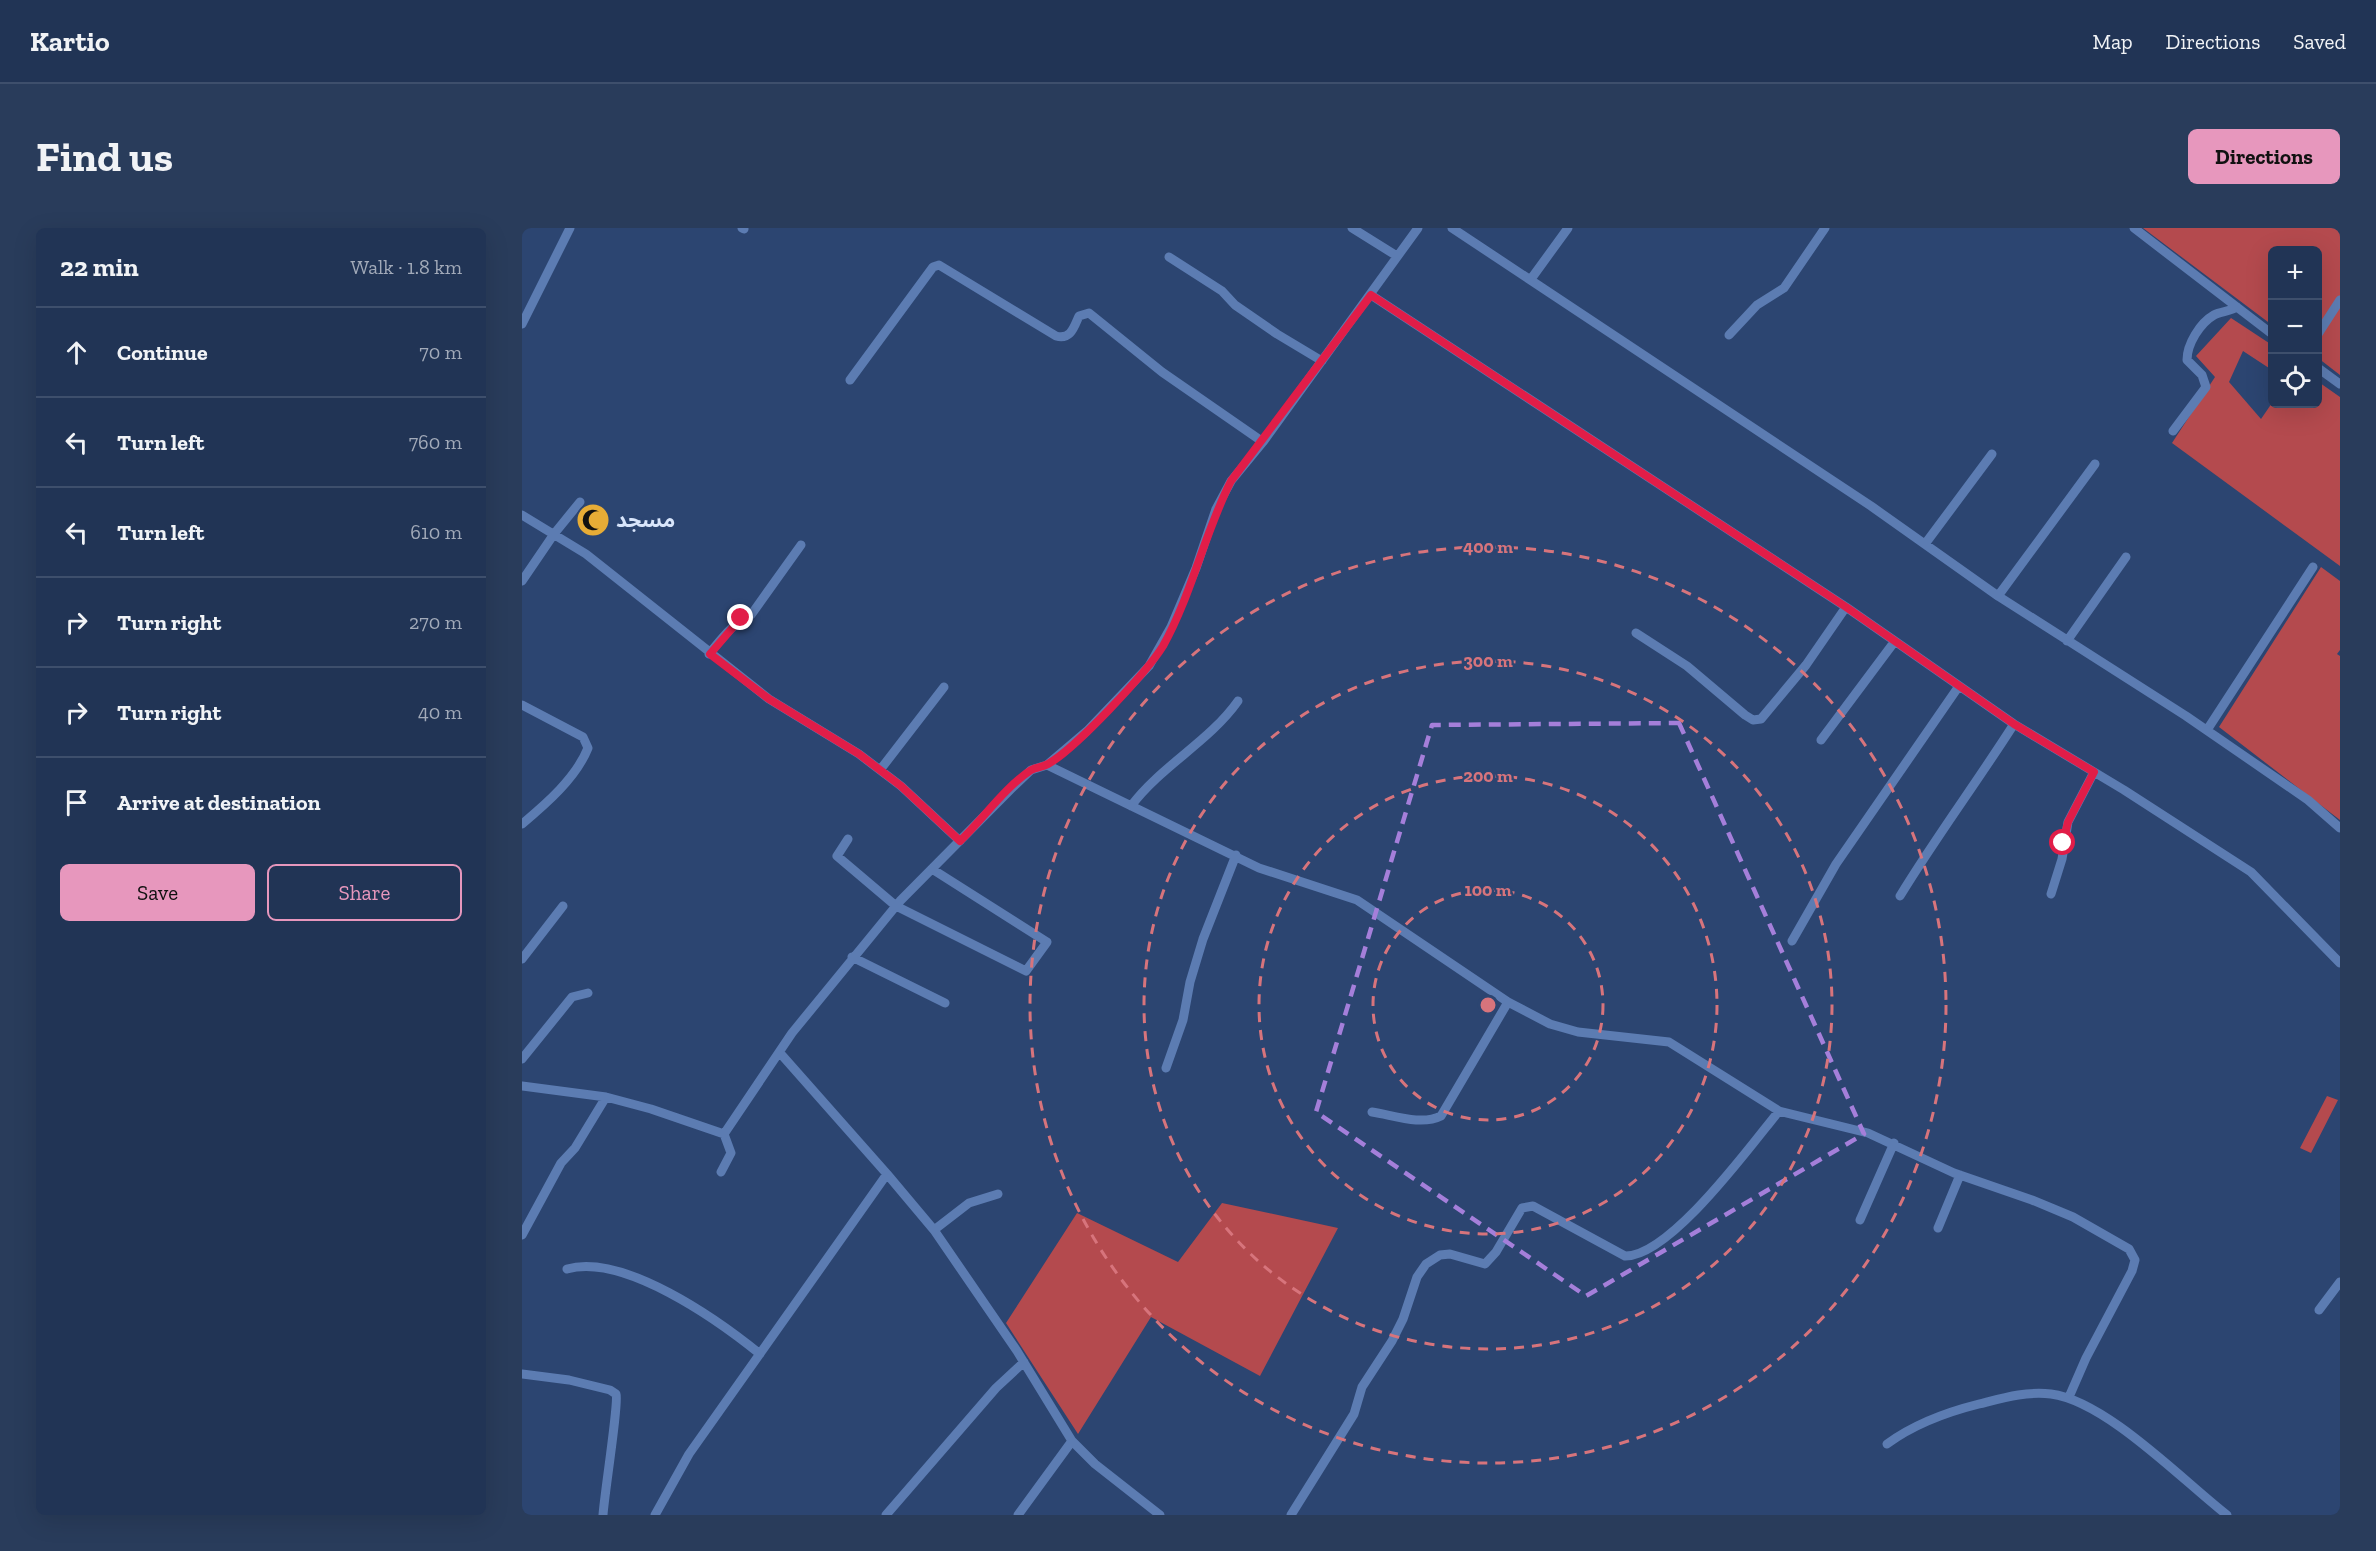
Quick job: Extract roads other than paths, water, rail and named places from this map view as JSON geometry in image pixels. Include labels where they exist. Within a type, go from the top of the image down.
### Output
[{"type":"street","points":[[522,324],[570,228]]},
{"type":"street","points":[[1352,228],[1397,256]]},
{"type":"street","points":[[724,1134],[780,1053],[852,957],[896,906],[1031,770],[1047,765],[1087,731],[1149,666],[1162,646],[1196,568],[1216,509],[1231,481],[1371,295],[1418,228]]},
{"type":"street","points":[[1452,228],[1925,544],[1998,596],[2207,730],[2308,800],[2340,828]]},
{"type":"street","points":[[1531,279],[1568,228]]},
{"type":"street","points":[[1729,336],[1757,305],[1784,288],[1825,228]]},
{"type":"street","points":[[2134,228],[2268,331]]},
{"type":"street","points":[[1169,257],[1222,291],[1235,305],[1277,334],[1322,361]]},
{"type":"street","points":[[850,380],[926,276],[933,267],[939,265],[1056,336],[1064,338],[1069,336],[1079,316],[1089,314],[1162,372],[1263,441]]},
{"type":"street","points":[[1371,295],[1846,607],[2014,724],[2251,872],[2340,963]]},
{"type":"street","points":[[2322,328],[2340,300]]},
{"type":"street","points":[[2173,431],[2206,387],[2202,375],[2187,360],[2190,345],[2208,320],[2216,314],[2237,308]]},
{"type":"street","points":[[2322,371],[2340,384]]},
{"type":"street","points":[[1925,544],[1992,454]]},
{"type":"street","points":[[1998,596],[2095,464]]},
{"type":"street","points":[[522,580],[580,502]]},
{"type":"street","points":[[522,515],[586,554],[769,699],[859,754],[901,786],[960,841]]},
{"type":"street","points":[[710,654],[733,624],[751,615],[801,545]]},
{"type":"street","points":[[2067,641],[2126,557]]},
{"type":"street","points":[[2207,730],[2313,567]]},
{"type":"street","points":[[1636,633],[1687,666],[1753,720],[1761,719],[1806,665],[1846,607]]},
{"type":"street","points":[[1821,740],[1895,640]]},
{"type":"street","points":[[1792,941],[1836,864],[1959,686]]},
{"type":"street","points":[[880,770],[944,687]]},
{"type":"street","points":[[1131,806],[1159,774],[1228,715],[1238,701]]},
{"type":"street","points":[[522,705],[583,737],[588,748],[585,757],[552,797],[522,824]]},
{"type":"street","points":[[1900,896],[1934,841],[2014,724]]},
{"type":"street","points":[[1047,765],[1259,868],[1357,900],[1508,1002],[1550,1024],[1578,1032],[1669,1042],[1779,1111],[1868,1133],[1894,1143],[1960,1175],[2032,1200],[2073,1218],[2129,1249],[2135,1260],[2132,1271],[2086,1358],[2069,1398]]},
{"type":"street","points":[[2051,894],[2062,859],[2068,822],[2094,772]]},
{"type":"street","points":[[848,839],[837,856],[896,906],[1026,971],[1047,942],[932,869]]},
{"type":"street","points":[[1166,1068],[1183,1020],[1190,982],[1203,939],[1236,855]]},
{"type":"street","points":[[522,959],[562,906]]},
{"type":"street","points":[[852,957],[945,1003]]},
{"type":"street","points":[[522,1059],[572,997],[588,993]]},
{"type":"street","points":[[1372,1112],[1420,1120],[1433,1120],[1441,1116],[1508,1002]]},
{"type":"street","points":[[780,1053],[934,1230],[1024,1362],[1072,1441],[1095,1464],[1160,1515]]},
{"type":"street","points":[[522,1086],[606,1097],[651,1109],[724,1134]]},
{"type":"street","points":[[522,1235],[561,1163],[575,1149],[606,1097]]},
{"type":"street","points":[[1291,1515],[1354,1414],[1362,1387],[1392,1341],[1403,1319],[1417,1277],[1426,1264],[1440,1255],[1450,1254],[1485,1264],[1496,1252],[1527,1205],[1533,1206],[1625,1256],[1643,1252],[1697,1210],[1779,1111]]},
{"type":"street","points":[[721,1172],[731,1153],[724,1134]]},
{"type":"street","points":[[1860,1220],[1894,1143]]},
{"type":"street","points":[[656,1515],[689,1454],[887,1174]]},
{"type":"street","points":[[1938,1228],[1960,1175]]},
{"type":"street","points":[[934,1230],[969,1203],[998,1194]]},
{"type":"street","points":[[567,1269],[589,1268],[646,1282],[683,1299],[715,1318],[760,1353]]},
{"type":"street","points":[[2319,1310],[2340,1282]]},
{"type":"street","points":[[886,1515],[996,1388],[1024,1362]]},
{"type":"street","points":[[522,1374],[580,1382],[616,1394],[617,1408],[605,1480],[603,1515]]},
{"type":"street","points":[[1887,1444],[1933,1419],[2008,1396],[2030,1393],[2069,1398],[2111,1421],[2227,1515]]},
{"type":"street","points":[[1018,1515],[1072,1441]]},
{"type":"place","name":"مسجد","points":[[593,520]]}]
